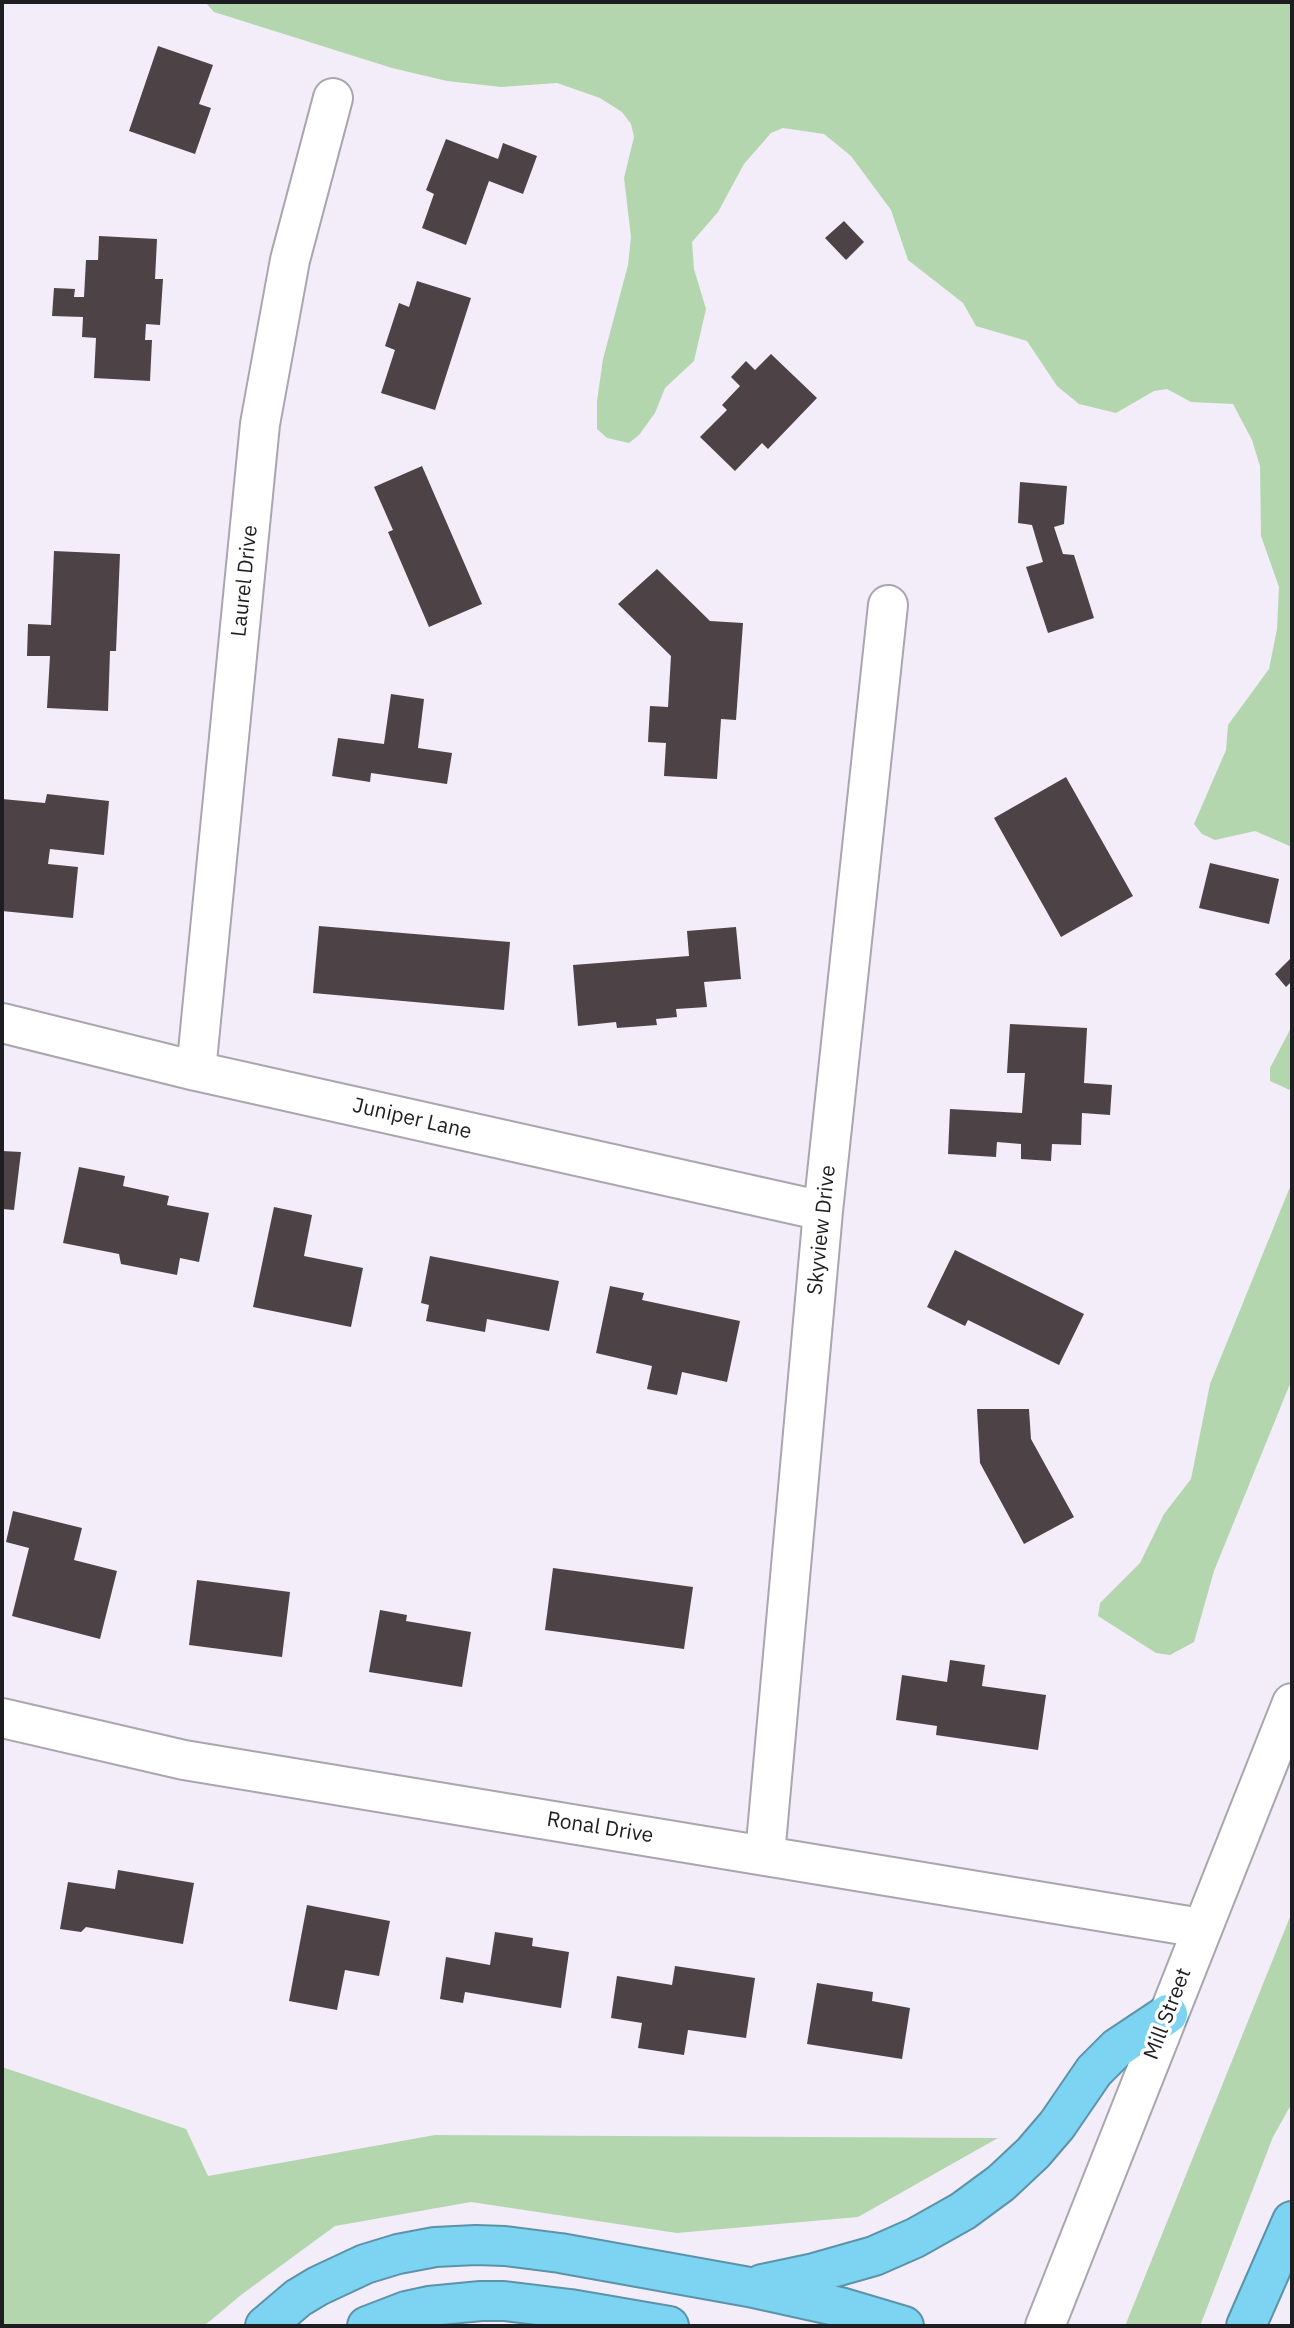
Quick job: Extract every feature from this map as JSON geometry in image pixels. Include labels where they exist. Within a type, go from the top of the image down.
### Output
[{"type":"highway","points":[[749,2287],[874,2256],[915,2238],[963,2211],[1001,2183],[1033,2153],[1057,2125],[1094,2071],[1117,2048],[1168,2014]]},
{"type":"highway","points":[[1246,2326],[1292,2221]]},
{"type":"highway","points":[[265,2326],[298,2298],[349,2270],[398,2254],[456,2245],[505,2246],[560,2253],[749,2287],[840,2307],[904,2326]]},
{"type":"highway","points":[[367,2326],[406,2311],[481,2301],[557,2307],[668,2326]]},
{"type":"street","name":"Laurel Drive","points":[[196,1071],[260,424],[290,260],[333,97]]},
{"type":"street","name":"Skyview Drive","points":[[765,1855],[823,1211],[888,605]]},
{"type":"street","name":"Juniper Lane","points":[[2,1023],[196,1071],[823,1211]]},
{"type":"street","name":"Mill Street","points":[[1045,2326],[1292,1703]]},
{"type":"street","name":"Ronal Drive","points":[[2,1718],[184,1760],[1201,1928]]},
{"type":"green space","points":[[205,2],[1292,2],[1292,847],[1255,831],[1215,840],[1202,834],[1194,824],[1226,750],[1228,725],[1269,669],[1277,629],[1279,587],[1261,536],[1260,466],[1252,440],[1233,404],[1191,402],[1167,389],[1154,391],[1116,413],[1079,404],[1057,386],[1027,341],[976,326],[963,303],[908,260],[891,210],[851,156],[824,134],[783,128],[771,133],[744,164],[718,212],[692,242],[694,269],[706,309],[694,361],[665,388],[655,413],[639,435],[629,443],[607,438],[597,429],[597,401],[603,359],[628,265],[631,237],[624,178],[634,137],[631,124],[622,112],[600,98],[557,83],[501,87],[447,81],[392,68],[214,12]]},
{"type":"green space","points":[[1292,1026],[1292,1091],[1270,1081],[1270,1068]]},
{"type":"green space","points":[[1292,1182],[1292,1379],[1214,1571],[1194,1642],[1170,1655],[1156,1653],[1098,1616],[1100,1603],[1140,1563],[1164,1514],[1191,1479],[1210,1384]]},
{"type":"green space","points":[[1292,1912],[1292,2103],[1273,2137],[1200,2326],[1125,2326]]},
{"type":"green space","points":[[2,2067],[186,2129],[208,2176],[435,2135],[998,2138],[858,2217],[677,2233],[471,2202],[335,2226],[241,2295],[204,2326],[2,2326]]},
{"type":"building","points":[[158,46],[213,65],[199,104],[211,108],[195,154],[129,131]]},
{"type":"building","points":[[446,139],[498,159],[503,143],[537,156],[523,194],[489,181],[466,245],[422,228],[434,194],[426,190]]},
{"type":"building","points":[[844,221],[864,242],[846,260],[825,238]]},
{"type":"building","points":[[99,236],[157,239],[155,279],[163,279],[160,325],[146,324],[145,340],[152,340],[150,381],[94,378],[96,338],[82,337],[83,317],[52,316],[54,288],[75,289],[74,297],[84,297],[86,260],[98,260]]},
{"type":"building","points":[[417,281],[471,298],[435,410],[381,393],[395,350],[385,346],[399,303],[409,307]]},
{"type":"building","points":[[771,354],[817,398],[768,449],[762,443],[735,471],[700,437],[727,410],[722,405],[740,386],[731,377],[746,361],[755,370]]},
{"type":"building","points":[[422,466],[482,604],[429,627],[388,532],[393,530],[374,487]]},
{"type":"building","points":[[1020,482],[1067,486],[1064,524],[1054,527],[1063,554],[1074,555],[1094,618],[1048,633],[1026,567],[1043,562],[1032,525],[1018,523]]},
{"type":"building","points":[[54,551],[120,554],[116,651],[110,651],[108,711],[47,708],[50,656],[27,656],[28,624],[51,625]]},
{"type":"building","points":[[657,569],[710,621],[743,623],[736,720],[721,719],[717,779],[664,776],[666,743],[648,742],[650,706],[668,707],[671,656],[618,604]]},
{"type":"building","points":[[391,694],[424,699],[418,748],[452,753],[447,784],[371,773],[370,782],[332,776],[338,738],[384,744]]},
{"type":"building","points":[[1066,777],[1133,896],[1061,937],[994,818]]},
{"type":"building","points":[[47,794],[109,801],[104,855],[50,849],[48,864],[78,867],[73,918],[2,911],[2,799],[45,803]]},
{"type":"building","points":[[1210,863],[1279,879],[1269,924],[1199,908]]},
{"type":"building","points":[[319,926],[510,942],[504,1010],[313,993]]},
{"type":"building","points":[[736,927],[741,979],[704,982],[707,1007],[676,1009],[677,1017],[656,1019],[657,1025],[617,1028],[616,1022],[578,1026],[573,965],[689,956],[687,931]]},
{"type":"building","points":[[1292,957],[1292,981],[1286,987],[1275,974]]},
{"type":"building","points":[[1010,1024],[1087,1028],[1084,1083],[1112,1085],[1110,1115],[1082,1113],[1081,1145],[1052,1144],[1051,1161],[1021,1159],[1021,1144],[997,1142],[996,1157],[948,1154],[950,1109],[1022,1113],[1025,1073],[1007,1073]]},
{"type":"building","points":[[2,1151],[21,1152],[14,1210],[2,1209]]},
{"type":"building","points":[[79,1167],[125,1176],[123,1186],[169,1196],[167,1205],[209,1213],[199,1262],[180,1258],[177,1275],[121,1264],[119,1254],[63,1243]]},
{"type":"building","points":[[274,1207],[312,1215],[304,1256],[363,1268],[351,1327],[253,1307]]},
{"type":"building","points":[[955,1250],[1084,1314],[1059,1365],[968,1320],[965,1326],[927,1307]]},
{"type":"building","points":[[430,1256],[559,1281],[549,1331],[487,1319],[485,1332],[426,1321],[429,1305],[421,1303]]},
{"type":"building","points":[[610,1286],[644,1293],[642,1300],[740,1321],[727,1382],[682,1372],[677,1395],[647,1389],[652,1366],[596,1353]]},
{"type":"building","points":[[977,1409],[1029,1409],[1031,1439],[1074,1517],[1024,1544],[980,1463]]},
{"type":"building","points":[[13,1511],[82,1528],[74,1560],[117,1571],[100,1639],[12,1616],[29,1548],[6,1542]]},
{"type":"building","points":[[553,1568],[693,1587],[684,1649],[545,1630]]},
{"type":"building","points":[[197,1580],[290,1592],[282,1657],[189,1645]]},
{"type":"building","points":[[380,1610],[407,1615],[406,1621],[471,1632],[462,1687],[369,1672]]},
{"type":"building","points":[[950,1660],[985,1665],[982,1686],[1046,1695],[1038,1750],[936,1735],[937,1726],[896,1720],[902,1675],[947,1682]]},
{"type":"building","points":[[118,1870],[194,1883],[183,1944],[86,1927],[81,1932],[60,1929],[68,1882],[115,1889]]},
{"type":"building","points":[[307,1905],[390,1921],[379,1976],[345,1970],[337,2010],[289,2001]]},
{"type":"building","points":[[495,1932],[533,1938],[532,1946],[569,1952],[561,2008],[465,1992],[463,2003],[440,1999],[446,1957],[490,1965]]},
{"type":"building","points":[[675,1966],[755,1978],[746,2038],[688,2030],[684,2055],[638,2048],[642,2023],[611,2018],[617,1976],[672,1985]]},
{"type":"building","points":[[817,1983],[873,1992],[872,2001],[910,2008],[902,2059],[807,2044]]}]
